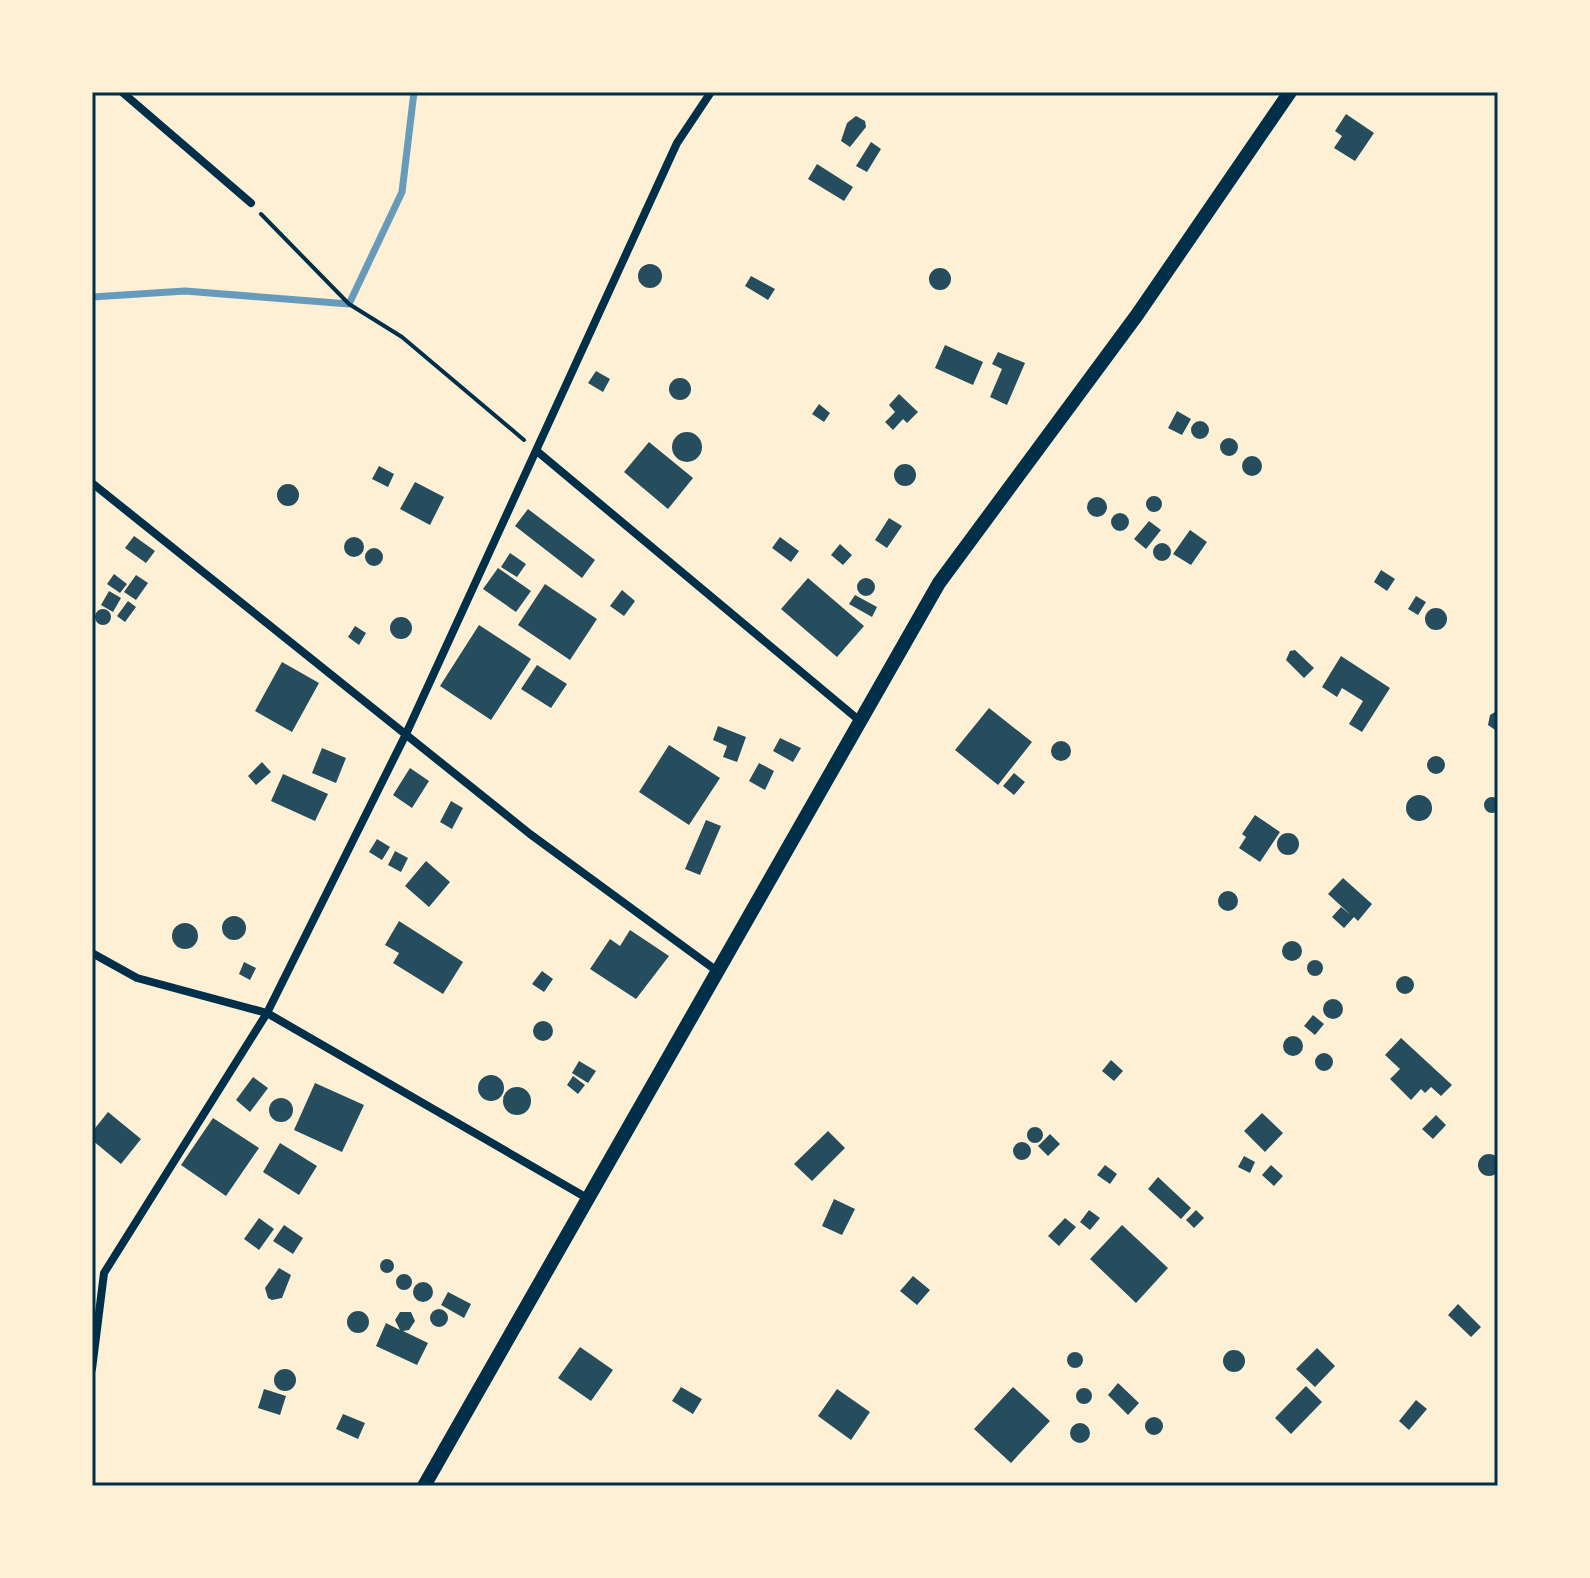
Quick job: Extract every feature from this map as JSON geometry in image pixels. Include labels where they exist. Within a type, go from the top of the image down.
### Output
[{"type":"street","points":[[122,92],[251,203]]},
{"type":"street","points":[[92,1369],[104,1273],[267,1013],[406,734],[538,452],[677,143],[711,92]]},
{"type":"street","points":[[424,1486],[939,583],[1137,315],[1290,92]]},
{"type":"street","points":[[538,452],[860,721]]},
{"type":"street","points":[[92,483],[530,834],[717,971]]},
{"type":"street","points":[[92,953],[137,978],[267,1013],[587,1198]]},
{"type":"path","points":[[251,203],[349,304],[402,337],[538,452]]},
{"type":"building","points":[[1346,114],[1374,133],[1355,161],[1334,148],[1342,136],[1335,131]]},
{"type":"building","points":[[856,116],[865,121],[866,127],[850,147],[841,141],[847,123]]},
{"type":"building","points":[[871,142],[881,149],[867,172],[856,166]]},
{"type":"building","points":[[817,164],[853,187],[844,201],[808,179]]},
{"type":"building","points":[[650,264],[658,268],[662,276],[658,284],[650,288],[642,284],[638,276],[642,268]]},
{"type":"building","points":[[940,268],[948,271],[951,279],[948,287],[940,290],[932,287],[929,279],[932,271]]},
{"type":"building","points":[[751,276],[775,289],[768,300],[745,286]]},
{"type":"building","points":[[945,345],[983,362],[973,385],[935,368]]},
{"type":"building","points":[[998,352],[1025,363],[1007,405],[990,397],[1002,369],[992,364]]},
{"type":"building","points":[[596,371],[610,379],[603,392],[588,383]]},
{"type":"building","points":[[680,378],[688,381],[691,389],[688,397],[680,400],[672,397],[669,389],[672,381]]},
{"type":"building","points":[[899,394],[918,412],[907,423],[903,419],[893,430],[885,422],[895,412],[889,405]]},
{"type":"building","points":[[819,404],[830,413],[824,422],[812,414]]},
{"type":"building","points":[[1177,411],[1191,419],[1182,435],[1168,428]]},
{"type":"building","points":[[1196,421],[1204,421],[1209,430],[1207,437],[1196,439],[1191,434],[1191,426]]},
{"type":"building","points":[[687,432],[698,436],[702,447],[698,458],[687,462],[676,458],[672,447],[676,436]]},
{"type":"building","points":[[1229,438],[1238,447],[1229,456],[1220,447]]},
{"type":"building","points":[[649,442],[693,478],[668,509],[624,472]]},
{"type":"building","points":[[1248,456],[1256,456],[1262,466],[1256,476],[1248,476],[1242,470],[1242,462]]},
{"type":"building","points":[[905,464],[913,467],[916,475],[913,483],[905,486],[897,483],[894,475],[897,467]]},
{"type":"building","points":[[379,466],[394,474],[388,487],[372,479]]},
{"type":"building","points":[[415,482],[444,497],[430,525],[400,509]]},
{"type":"building","points":[[288,484],[296,487],[299,495],[296,503],[288,506],[280,503],[277,495],[280,487]]},
{"type":"building","points":[[1154,496],[1160,498],[1160,510],[1154,512],[1148,510],[1146,504],[1148,498]]},
{"type":"building","points":[[1097,497],[1104,500],[1107,507],[1104,514],[1097,517],[1090,514],[1087,507],[1090,500]]},
{"type":"building","points":[[528,509],[595,560],[582,578],[515,526]]},
{"type":"building","points":[[1120,513],[1129,522],[1120,531],[1111,522]]},
{"type":"building","points":[[889,518],[902,526],[887,548],[875,540]]},
{"type":"building","points":[[1149,521],[1161,530],[1146,549],[1134,539]]},
{"type":"building","points":[[1190,530],[1207,542],[1191,565],[1173,554]]},
{"type":"building","points":[[134,536],[155,551],[146,563],[125,548]]},
{"type":"building","points":[[354,537],[361,540],[364,547],[361,554],[354,557],[347,554],[344,547],[347,540]]},
{"type":"building","points":[[780,537],[799,551],[791,562],[772,548]]},
{"type":"building","points":[[1162,543],[1171,552],[1162,561],[1153,552]]},
{"type":"building","points":[[840,544],[852,555],[843,565],[831,555]]},
{"type":"building","points":[[374,548],[383,557],[374,566],[365,557]]},
{"type":"building","points":[[510,553],[526,564],[517,577],[501,567]]},
{"type":"building","points":[[498,568],[531,591],[516,612],[483,589]]},
{"type":"building","points":[[1381,570],[1395,579],[1387,591],[1374,582]]},
{"type":"building","points":[[114,574],[127,584],[120,593],[107,584]]},
{"type":"building","points":[[136,575],[148,583],[136,600],[124,592]]},
{"type":"building","points":[[808,578],[864,626],[837,657],[781,609]]},
{"type":"building","points":[[866,578],[875,587],[866,596],[857,587]]},
{"type":"building","points":[[545,584],[597,619],[570,660],[518,625]]},
{"type":"building","points":[[622,590],[635,601],[624,616],[610,606]]},
{"type":"building","points":[[109,591],[121,598],[113,612],[101,605]]},
{"type":"building","points":[[855,595],[877,607],[872,617],[849,604]]},
{"type":"building","points":[[1416,596],[1426,602],[1418,615],[1408,609]]},
{"type":"building","points":[[128,601],[136,607],[125,622],[117,616]]},
{"type":"building","points":[[1436,608],[1444,611],[1447,619],[1444,627],[1436,630],[1428,627],[1425,619],[1428,611]]},
{"type":"building","points":[[103,609],[111,617],[103,625],[95,617]]},
{"type":"building","points":[[401,617],[409,620],[412,628],[409,636],[401,639],[393,636],[390,628],[393,620]]},
{"type":"building","points":[[479,625],[531,659],[491,720],[440,686]]},
{"type":"building","points":[[355,626],[366,633],[359,645],[348,637]]},
{"type":"building","points":[[1295,650],[1314,668],[1304,678],[1286,660],[1290,651]]},
{"type":"building","points":[[1341,656],[1390,688],[1362,732],[1349,724],[1363,701],[1342,688],[1337,697],[1322,687]]},
{"type":"building","points":[[282,662],[319,683],[292,732],[255,711]]},
{"type":"building","points":[[537,665],[567,684],[551,708],[521,689]]},
{"type":"building","points":[[989,708],[1032,742],[998,785],[955,750]]},
{"type":"building","points":[[1498,712],[1498,732],[1488,725],[1490,715]]},
{"type":"building","points":[[718,726],[746,737],[737,762],[723,757],[727,746],[713,740]]},
{"type":"building","points":[[780,738],[801,748],[793,762],[773,751]]},
{"type":"building","points":[[1061,741],[1068,744],[1071,751],[1068,758],[1061,761],[1054,758],[1051,751],[1054,744]]},
{"type":"building","points":[[669,745],[720,778],[689,825],[639,792]]},
{"type":"building","points":[[322,748],[346,758],[336,783],[312,773]]},
{"type":"building","points":[[1432,756],[1440,756],[1445,765],[1443,772],[1432,774],[1427,769],[1427,761]]},
{"type":"building","points":[[262,762],[271,772],[256,785],[248,776]]},
{"type":"building","points":[[759,763],[774,771],[765,790],[749,781]]},
{"type":"building","points":[[410,768],[429,781],[412,808],[393,795]]},
{"type":"building","points":[[1014,773],[1025,782],[1014,795],[1003,786]]},
{"type":"building","points":[[283,774],[328,794],[315,821],[271,801]]},
{"type":"building","points":[[1419,795],[1428,799],[1432,808],[1428,817],[1419,821],[1410,817],[1406,808],[1410,799]]},
{"type":"building","points":[[1492,797],[1498,799],[1498,811],[1492,813],[1486,811],[1484,805],[1486,799]]},
{"type":"building","points":[[451,801],[463,808],[452,829],[440,822]]},
{"type":"building","points":[[1255,815],[1280,832],[1260,862],[1239,848],[1246,837],[1242,834]]},
{"type":"building","points":[[706,820],[721,826],[700,875],[685,869]]},
{"type":"building","points":[[1288,833],[1296,836],[1299,844],[1296,852],[1288,855],[1280,852],[1277,844],[1280,836]]},
{"type":"building","points":[[377,839],[390,847],[382,860],[369,852]]},
{"type":"building","points":[[395,851],[408,858],[401,872],[388,865]]},
{"type":"building","points":[[426,861],[450,882],[429,907],[405,886]]},
{"type":"building","points":[[1343,878],[1372,904],[1358,921],[1354,917],[1344,928],[1332,917],[1341,907],[1351,915],[1328,894]]},
{"type":"building","points":[[1228,891],[1235,894],[1238,901],[1235,908],[1228,911],[1221,908],[1218,901],[1221,894]]},
{"type":"building","points":[[234,916],[245,923],[246,928],[239,939],[234,940],[223,933],[222,928],[229,917]]},
{"type":"building","points":[[399,921],[463,962],[443,994],[393,963],[399,953],[385,945]]},
{"type":"building","points":[[185,923],[194,927],[198,936],[194,945],[185,949],[176,945],[172,936],[176,927]]},
{"type":"building","points":[[630,930],[669,956],[636,999],[590,969],[610,939],[620,946]]},
{"type":"building","points":[[1292,941],[1299,944],[1302,951],[1299,958],[1292,961],[1285,958],[1282,951],[1285,944]]},
{"type":"building","points":[[1312,960],[1318,960],[1323,968],[1321,974],[1312,976],[1307,971],[1307,965]]},
{"type":"building","points":[[244,962],[256,968],[250,980],[239,974]]},
{"type":"building","points":[[542,971],[553,979],[544,992],[532,984]]},
{"type":"building","points":[[1405,976],[1414,985],[1405,994],[1396,985]]},
{"type":"building","points":[[1329,999],[1337,999],[1343,1009],[1337,1019],[1329,1019],[1323,1013],[1323,1005]]},
{"type":"building","points":[[1313,1015],[1324,1024],[1315,1035],[1304,1026]]},
{"type":"building","points":[[543,1021],[550,1024],[553,1031],[550,1038],[543,1041],[536,1038],[533,1031],[536,1024]]},
{"type":"building","points":[[1293,1036],[1300,1039],[1303,1046],[1300,1053],[1293,1056],[1286,1053],[1283,1046],[1286,1039]]},
{"type":"building","points":[[1401,1038],[1452,1085],[1441,1096],[1431,1087],[1425,1093],[1421,1089],[1411,1100],[1390,1079],[1400,1069],[1385,1055]]},
{"type":"building","points":[[1324,1053],[1333,1062],[1324,1071],[1315,1062]]},
{"type":"building","points":[[1111,1060],[1123,1071],[1114,1081],[1102,1071]]},
{"type":"building","points":[[579,1061],[596,1071],[588,1083],[572,1073]]},
{"type":"building","points":[[491,1075],[500,1079],[504,1088],[500,1097],[491,1101],[482,1097],[478,1088],[482,1079]]},
{"type":"building","points":[[573,1076],[585,1085],[578,1094],[567,1085]]},
{"type":"building","points":[[253,1077],[268,1088],[250,1112],[236,1100]]},
{"type":"building","points":[[315,1083],[364,1105],[342,1152],[294,1130]]},
{"type":"building","points":[[517,1087],[527,1091],[531,1101],[527,1111],[517,1115],[507,1111],[503,1101],[507,1091]]},
{"type":"building","points":[[281,1098],[289,1102],[293,1110],[289,1118],[281,1122],[273,1118],[269,1110],[273,1102]]},
{"type":"building","points":[[108,1112],[141,1139],[121,1164],[92,1140],[92,1132]]},
{"type":"building","points":[[1262,1113],[1283,1133],[1265,1152],[1244,1131]]},
{"type":"building","points":[[1436,1115],[1446,1125],[1433,1139],[1422,1129]]},
{"type":"building","points":[[213,1118],[259,1148],[226,1196],[181,1165]]},
{"type":"building","points":[[1035,1127],[1043,1135],[1035,1143],[1027,1135]]},
{"type":"building","points":[[828,1131],[845,1148],[812,1181],[794,1164]]},
{"type":"building","points":[[1050,1134],[1060,1144],[1048,1156],[1038,1146]]},
{"type":"building","points":[[1022,1142],[1031,1151],[1022,1160],[1013,1151]]},
{"type":"building","points":[[280,1143],[317,1166],[299,1195],[263,1172]]},
{"type":"building","points":[[1489,1154],[1497,1157],[1500,1165],[1497,1173],[1489,1176],[1481,1173],[1478,1165],[1481,1157]]},
{"type":"building","points":[[1244,1156],[1255,1162],[1250,1173],[1238,1167]]},
{"type":"building","points":[[1105,1165],[1117,1174],[1110,1184],[1097,1175]]},
{"type":"building","points":[[1271,1165],[1283,1176],[1274,1186],[1262,1175]]},
{"type":"building","points":[[1158,1177],[1191,1208],[1181,1219],[1148,1189]]},
{"type":"building","points":[[834,1199],[855,1209],[842,1235],[822,1226]]},
{"type":"building","points":[[1089,1210],[1100,1218],[1090,1230],[1080,1222]]},
{"type":"building","points":[[1196,1210],[1204,1218],[1194,1228],[1186,1220]]},
{"type":"building","points":[[259,1218],[274,1229],[259,1250],[244,1239]]},
{"type":"building","points":[[1065,1218],[1076,1227],[1059,1246],[1048,1236]]},
{"type":"building","points":[[284,1225],[303,1238],[293,1254],[273,1241]]},
{"type":"building","points":[[1122,1225],[1168,1268],[1136,1303],[1090,1259]]},
{"type":"building","points":[[387,1259],[394,1266],[387,1273],[380,1266]]},
{"type":"building","points":[[279,1268],[291,1275],[282,1298],[272,1300],[268,1298],[265,1288]]},
{"type":"building","points":[[401,1274],[407,1274],[412,1282],[410,1288],[401,1290],[396,1285],[396,1279]]},
{"type":"building","points":[[913,1276],[930,1290],[917,1305],[900,1291]]},
{"type":"building","points":[[423,1282],[430,1285],[433,1292],[430,1299],[423,1302],[416,1299],[413,1292],[416,1285]]},
{"type":"building","points":[[448,1292],[471,1304],[464,1318],[441,1305]]},
{"type":"building","points":[[1458,1304],[1481,1327],[1471,1337],[1448,1315]]},
{"type":"building","points":[[439,1309],[448,1318],[439,1327],[430,1318]]},
{"type":"building","points":[[358,1311],[366,1314],[369,1322],[366,1330],[358,1333],[350,1330],[347,1322],[350,1314]]},
{"type":"building","points":[[400,1312],[411,1312],[415,1321],[409,1330],[403,1331],[428,1343],[417,1365],[376,1346],[386,1323],[400,1330],[395,1320]]},
{"type":"building","points":[[580,1347],[613,1370],[591,1401],[558,1378]]},
{"type":"building","points":[[1317,1348],[1335,1366],[1315,1387],[1296,1369]]},
{"type":"building","points":[[1234,1350],[1242,1353],[1245,1361],[1242,1369],[1234,1372],[1226,1369],[1223,1361],[1226,1353]]},
{"type":"building","points":[[1075,1352],[1081,1354],[1081,1366],[1075,1368],[1069,1366],[1067,1360],[1069,1354]]},
{"type":"building","points":[[285,1369],[293,1372],[296,1380],[293,1388],[285,1391],[277,1388],[274,1380],[277,1372]]},
{"type":"building","points":[[1118,1383],[1139,1403],[1128,1415],[1108,1395]]},
{"type":"building","points":[[1306,1386],[1322,1402],[1291,1434],[1275,1418]]},
{"type":"building","points":[[681,1387],[702,1399],[693,1414],[672,1401]]},
{"type":"building","points":[[1013,1387],[1050,1421],[1011,1463],[974,1429]]},
{"type":"building","points":[[1084,1388],[1092,1396],[1084,1404],[1076,1396]]},
{"type":"building","points":[[264,1389],[286,1396],[280,1415],[258,1408]]},
{"type":"building","points":[[837,1389],[870,1412],[851,1440],[818,1416]]},
{"type":"building","points":[[1416,1400],[1427,1409],[1409,1430],[1399,1421]]},
{"type":"building","points":[[343,1414],[365,1423],[358,1439],[336,1429]]},
{"type":"building","points":[[1150,1417],[1158,1417],[1163,1426],[1161,1433],[1150,1435],[1145,1430],[1145,1422]]},
{"type":"building","points":[[1080,1423],[1087,1426],[1090,1433],[1087,1440],[1080,1443],[1073,1440],[1070,1433],[1073,1426]]},
{"type":"waterway","points":[[92,297],[185,291],[349,304],[402,192],[414,92]]}]
